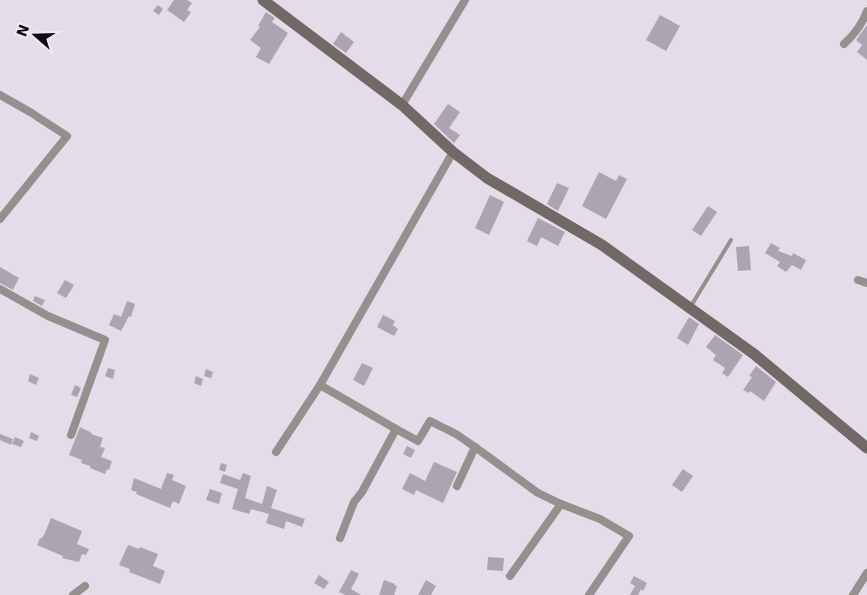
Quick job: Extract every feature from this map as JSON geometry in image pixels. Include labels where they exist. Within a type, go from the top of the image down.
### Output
[{"type":"street","points":[[263,0],[402,105],[453,152],[487,178],[602,245],[754,354],[867,448]]},
{"type":"street","points":[[402,105],[465,0]]},
{"type":"street","points":[[844,44],[863,24],[867,11]]},
{"type":"street","points":[[0,96],[30,112],[67,136],[0,219]]},
{"type":"street","points":[[276,452],[320,385],[453,152]]},
{"type":"street","points":[[858,280],[867,283]]},
{"type":"street","points":[[0,289],[48,316],[105,340],[71,435]]},
{"type":"street","points":[[320,385],[418,441],[430,421],[476,447],[538,493],[600,519],[629,536],[589,595]]},
{"type":"street","points":[[340,538],[354,502],[362,492],[396,429]]},
{"type":"street","points":[[457,486],[476,447]]},
{"type":"street","points":[[510,576],[561,504]]},
{"type":"street","points":[[853,595],[867,573]]},
{"type":"street","points":[[73,595],[85,586]]},
{"type":"lane","points":[[690,308],[731,240]]},
{"type":"building","points":[[174,0],[187,0],[192,3],[187,10],[191,12],[184,22],[167,10]]},
{"type":"building","points":[[158,5],[163,9],[159,15],[153,11]]},
{"type":"building","points":[[266,12],[275,18],[272,22],[288,33],[269,64],[256,57],[261,48],[250,40],[260,27],[258,26]]},
{"type":"building","points":[[660,15],[680,26],[666,51],[646,40]]},
{"type":"building","points":[[867,25],[867,60],[857,52],[862,45],[856,40]]},
{"type":"building","points":[[341,32],[354,42],[346,53],[333,44]]},
{"type":"building","points":[[448,104],[460,112],[449,128],[460,135],[454,143],[434,124]]},
{"type":"building","points":[[599,172],[616,181],[619,175],[627,179],[606,219],[582,206]]},
{"type":"building","points":[[557,183],[569,188],[558,211],[547,204]]},
{"type":"building","points":[[490,195],[504,202],[489,235],[475,228]]},
{"type":"building","points":[[708,206],[717,212],[701,236],[692,230]]},
{"type":"building","points":[[538,218],[565,232],[558,246],[541,237],[537,246],[527,241]]},
{"type":"building","points":[[771,243],[780,248],[778,251],[792,256],[793,253],[806,260],[801,270],[792,265],[786,272],[777,266],[780,262],[765,253]]},
{"type":"building","points":[[749,246],[751,270],[738,271],[736,247]]},
{"type":"building","points":[[0,267],[19,278],[13,290],[0,283]]},
{"type":"building","points":[[65,280],[74,285],[66,298],[57,293]]},
{"type":"building","points":[[35,296],[45,300],[42,306],[33,301]]},
{"type":"building","points":[[127,301],[135,304],[131,317],[129,316],[121,331],[109,325],[114,314],[121,317]]},
{"type":"building","points":[[383,315],[395,321],[393,325],[398,329],[394,336],[377,327]]},
{"type":"building","points":[[689,317],[699,324],[688,345],[677,338]]},
{"type":"building","points":[[715,335],[743,355],[728,377],[722,373],[725,368],[713,360],[716,355],[706,347]]},
{"type":"building","points":[[362,363],[373,368],[364,386],[353,380]]},
{"type":"building","points":[[756,366],[776,382],[764,401],[750,391],[749,393],[743,390],[752,377],[749,376]]},
{"type":"building","points":[[108,368],[115,370],[113,379],[105,376]]},
{"type":"building","points":[[206,369],[213,372],[211,378],[204,376]]},
{"type":"building","points":[[30,374],[39,378],[36,385],[28,381]]},
{"type":"building","points":[[196,376],[203,379],[201,386],[194,383]]},
{"type":"building","points":[[75,385],[81,388],[77,397],[71,395]]},
{"type":"building","points":[[80,427],[91,434],[103,438],[100,447],[105,448],[101,457],[112,461],[109,470],[107,469],[105,474],[90,468],[90,466],[81,463],[82,460],[69,455]]},
{"type":"building","points":[[31,432],[39,436],[37,441],[29,438]]},
{"type":"building","points":[[0,434],[13,439],[11,445],[0,440]]},
{"type":"building","points":[[15,437],[24,441],[21,447],[12,444]]},
{"type":"building","points":[[407,446],[415,450],[411,458],[403,454]]},
{"type":"building","points":[[434,462],[457,472],[443,503],[416,490],[414,495],[402,489],[410,473],[425,481]]},
{"type":"building","points":[[221,463],[227,465],[225,472],[219,470]]},
{"type":"building","points":[[683,469],[693,476],[682,492],[672,485]]},
{"type":"building","points":[[167,473],[174,475],[172,480],[186,486],[179,504],[173,501],[170,508],[136,494],[137,492],[131,490],[134,478],[161,489]]},
{"type":"building","points":[[243,473],[251,476],[245,498],[262,504],[267,486],[277,490],[271,508],[305,519],[302,527],[286,521],[284,529],[266,523],[269,514],[251,509],[249,514],[232,509],[238,489],[220,483],[223,474],[240,480]]},
{"type":"building","points":[[210,489],[222,493],[219,504],[206,500]]},
{"type":"building","points":[[51,518],[82,531],[77,544],[89,549],[86,555],[82,554],[79,562],[62,558],[63,556],[37,545],[45,533]]},
{"type":"building","points":[[128,545],[139,549],[140,547],[158,554],[153,566],[165,571],[160,584],[129,572],[130,569],[119,565]]},
{"type":"building","points":[[488,557],[504,558],[503,571],[487,570]]},
{"type":"building","points":[[351,570],[359,574],[351,589],[361,595],[345,595],[339,592]]},
{"type":"building","points":[[319,575],[329,582],[324,589],[314,583]]},
{"type":"building","points":[[634,576],[647,583],[643,591],[641,589],[638,595],[630,595],[635,586],[630,583]]},
{"type":"building","points":[[384,580],[397,586],[394,595],[379,595]]},
{"type":"building","points":[[426,580],[436,586],[431,595],[418,595]]}]
